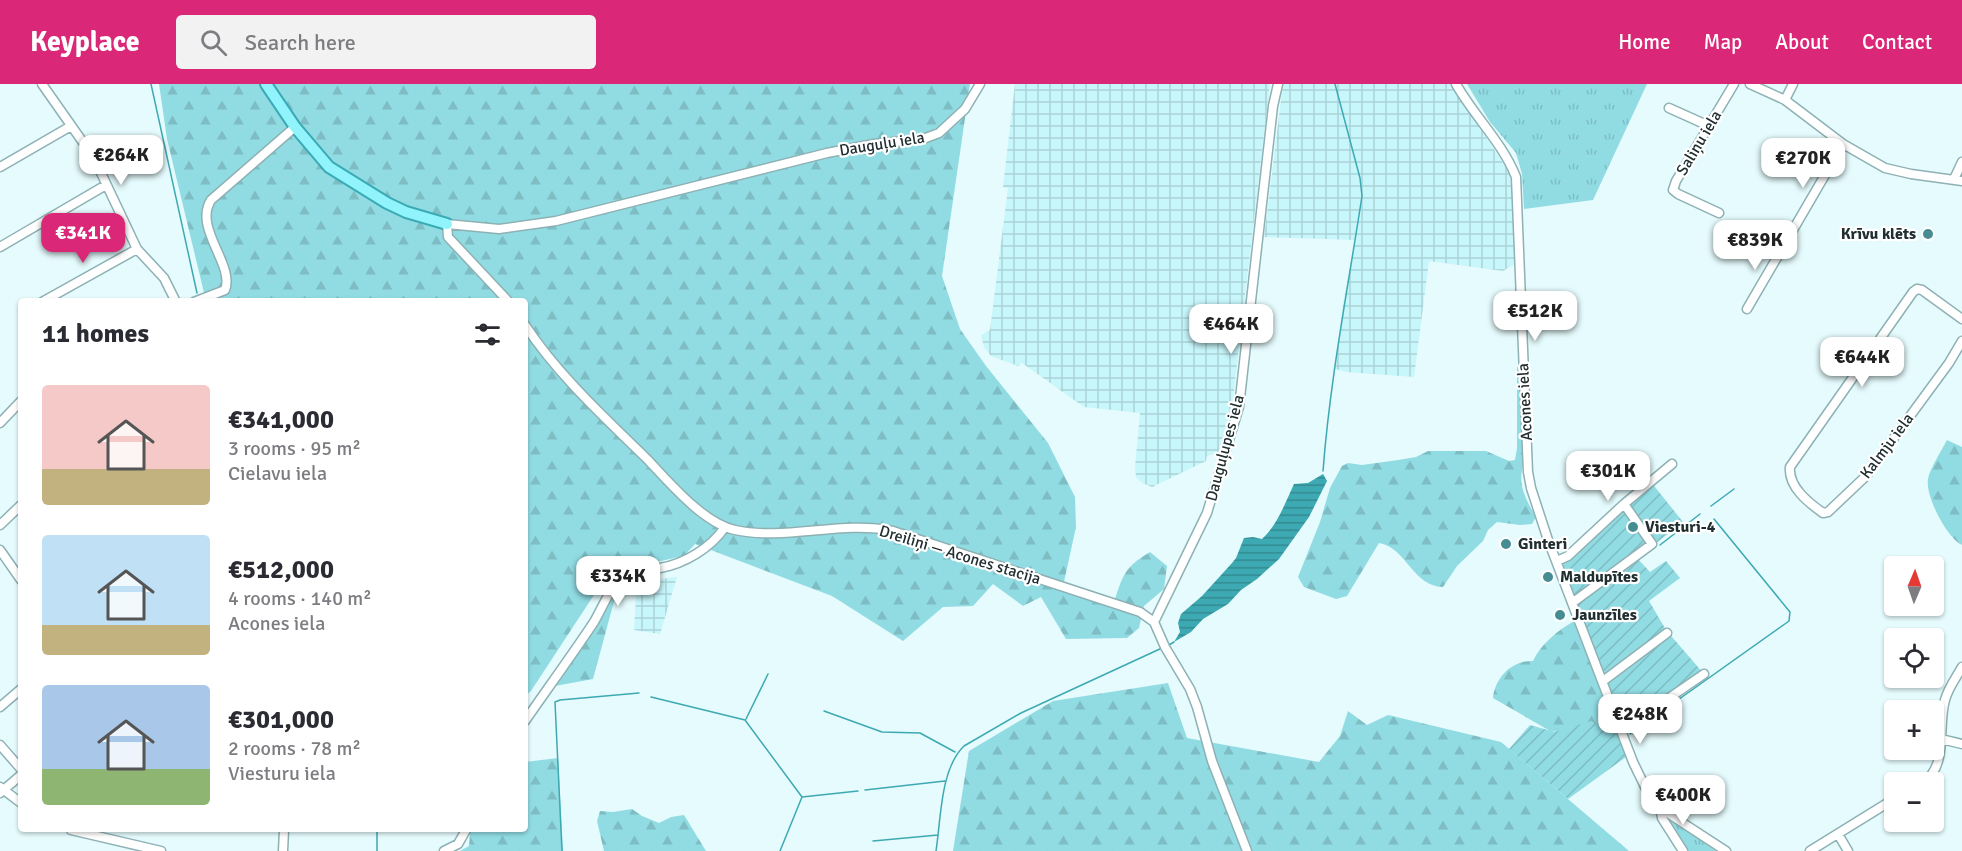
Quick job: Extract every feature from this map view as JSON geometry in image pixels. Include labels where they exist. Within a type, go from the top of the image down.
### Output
[{"type":"main road","points":[[266,84],[295,127],[329,168],[372,195],[406,212],[447,224]]},
{"type":"street","points":[[42,84],[94,158],[137,249],[164,278],[174,298]]},
{"type":"street","name":"Dauguļu iela","points":[[447,224],[499,229],[556,221],[797,161],[874,144],[923,139],[939,133],[971,102],[980,84]]},
{"type":"street","name":"Dauguļupes iela","points":[[1154,622],[1207,513],[1239,407],[1273,106],[1278,84]]},
{"type":"street","name":"Acones iela","points":[[1456,84],[1468,105],[1500,144],[1516,177],[1528,472],[1531,488],[1621,731],[1641,780],[1650,797],[1660,808]]},
{"type":"street","name":"Saliņu iela","points":[[1719,213],[1673,190],[1676,181],[1734,84]]},
{"type":"street","points":[[1750,84],[1785,100],[1843,144],[1886,168],[1911,174],[1958,180],[1962,162]]},
{"type":"street","points":[[1785,100],[1793,84]]},
{"type":"street","points":[[1669,108],[1709,126]]},
{"type":"street","points":[[0,168],[71,126]]},
{"type":"street","points":[[204,298],[225,290],[227,286],[224,269],[207,222],[206,208],[211,200],[295,127]]},
{"type":"street","points":[[1747,309],[1843,144]]},
{"type":"street","points":[[0,247],[106,185]]},
{"type":"street","points":[[447,224],[448,237],[505,298]]},
{"type":"street","points":[[49,298],[137,249]]},
{"type":"street","name":"Kalmju iela","points":[[1962,319],[1922,290],[1917,289],[1913,292],[1790,467],[1790,474],[1797,489],[1806,500],[1823,513],[1828,512],[1866,476],[1949,363],[1962,340]]},
{"type":"street","name":"Dreiliņi — Acones stacija","points":[[528,329],[543,350],[587,400],[677,490],[705,514],[725,527],[749,532],[774,533],[864,528],[893,531],[1140,612],[1154,622]]},
{"type":"street","points":[[0,423],[18,404]]},
{"type":"street","points":[[1557,561],[1568,556],[1624,504],[1672,464]]},
{"type":"street","points":[[1572,603],[1652,544],[1624,504]]},
{"type":"street","points":[[0,525],[18,508]]},
{"type":"street","points":[[528,717],[584,637],[614,585],[626,575],[634,572],[684,561],[713,542],[725,527]]},
{"type":"street","points":[[0,550],[18,576]]},
{"type":"street","points":[[1154,622],[1165,647],[1190,689],[1212,761],[1247,851]]},
{"type":"street","points":[[1603,681],[1667,633]]},
{"type":"street","points":[[1944,715],[1946,699],[1962,667]]},
{"type":"street","points":[[1621,731],[1704,675]]},
{"type":"street","points":[[0,707],[18,692]]},
{"type":"street","points":[[1944,740],[1962,744]]},
{"type":"street","points":[[0,745],[18,766]]},
{"type":"street","points":[[18,777],[2,790],[18,801]]},
{"type":"street","points":[[1810,851],[1884,805]]},
{"type":"street","points":[[1660,808],[1662,818],[1683,851]]},
{"type":"street","points":[[1660,808],[1726,851]]},
{"type":"street","points":[[79,832],[160,851]]},
{"type":"street","points":[[283,851],[284,832]]},
{"type":"street","points":[[444,851],[458,844],[465,832]]},
{"type":"street","points":[[1838,834],[1848,851]]},
{"type":"shaded area","points":[[1015,84],[1270,84],[1230,424],[1221,452],[1207,456],[1206,461],[1152,487],[1142,483],[1136,477],[1140,413],[1084,407],[1022,363],[1018,366],[991,356],[984,347],[981,335],[990,330],[1008,188],[1003,187]]},
{"type":"shaded area","points":[[1283,84],[1452,84],[1513,179],[1515,264],[1503,271],[1429,261],[1414,377],[1346,372],[1335,369],[1343,304],[1355,240],[1264,237]]},
{"type":"shaded area","points":[[1323,474],[1327,481],[1309,517],[1279,559],[1241,590],[1228,604],[1203,619],[1191,632],[1174,642],[1180,632],[1178,623],[1181,614],[1202,596],[1232,563],[1244,538],[1262,539],[1277,520],[1294,484],[1308,483]]},
{"type":"shaded area","points":[[677,577],[660,634],[634,630],[637,582]]},
{"type":"green space","points":[[159,84],[970,84],[942,276],[960,329],[986,366],[1048,443],[1075,497],[1076,527],[1062,591],[1113,605],[1129,568],[1150,552],[1167,566],[1164,589],[1144,606],[1139,628],[1127,638],[1066,639],[1041,597],[1023,606],[993,584],[973,606],[943,607],[903,641],[832,596],[695,544],[684,556],[609,572],[528,694],[528,298],[205,298],[167,139]]},
{"type":"green space","points":[[1467,84],[1647,84],[1593,200],[1524,209],[1522,174],[1516,153],[1490,122]]},
{"type":"green space","points":[[1524,366],[1526,456],[1521,481],[1524,494],[1536,517],[1532,524],[1497,522],[1488,530],[1483,541],[1457,566],[1443,587],[1432,585],[1424,580],[1389,546],[1379,543],[1347,596],[1336,599],[1304,587],[1298,577],[1320,522],[1330,488],[1342,466],[1348,463],[1362,465],[1416,457],[1428,451],[1486,451],[1509,461],[1515,460],[1517,367]]},
{"type":"green space","points":[[1947,440],[1962,447],[1962,545],[1950,534],[1938,516],[1928,486],[1931,470]]},
{"type":"green space","points":[[1651,482],[1683,522],[1637,558],[1650,572],[1666,561],[1680,578],[1649,601],[1666,630],[1704,674],[1621,731],[1557,561]]},
{"type":"green space","points":[[616,594],[593,679],[555,686]]},
{"type":"green space","points":[[1574,621],[1619,739],[1550,731],[1493,698],[1497,684],[1506,672],[1525,661],[1533,661],[1550,638]]},
{"type":"green space","points":[[1168,683],[1187,738],[1319,762],[1340,736],[1348,711],[1367,725],[1388,715],[1501,742],[1629,851],[953,851],[969,751],[1053,701]]},
{"type":"green space","points":[[1591,721],[1618,733],[1626,757],[1568,799],[1509,749],[1530,725],[1555,732]]},
{"type":"green space","points":[[558,758],[563,851],[460,851],[469,846],[468,832],[528,832],[528,762]]},
{"type":"green space","points":[[632,809],[659,823],[671,817],[684,815],[706,851],[604,851],[597,821],[600,811],[613,812]]},
{"type":"green space","points":[[1672,820],[1716,851],[1686,851],[1669,822]]},
{"type":"waterway","points":[[151,84],[197,293]]},
{"type":"waterway","points":[[1323,471],[1335,368],[1362,196],[1360,178],[1335,84]]},
{"type":"waterway","points":[[1711,506],[1734,489]]},
{"type":"waterway","points":[[1660,545],[1700,514]]},
{"type":"waterway","points":[[1630,734],[1789,621],[1790,612],[1714,519]]},
{"type":"waterway","points":[[1169,645],[1174,642]]},
{"type":"waterway","points":[[936,851],[946,781],[956,756],[964,746],[1021,713],[1162,648]]},
{"type":"waterway","points":[[746,719],[768,674]]},
{"type":"waterway","points":[[562,851],[555,702],[639,693]]},
{"type":"waterway","points":[[651,697],[745,720],[802,797]]},
{"type":"waterway","points":[[824,711],[882,732],[920,733],[955,752]]},
{"type":"waterway","points":[[865,790],[945,781]]},
{"type":"waterway","points":[[780,851],[802,797],[858,791]]},
{"type":"waterway","points":[[377,832],[377,851]]},
{"type":"waterway","points":[[873,841],[938,835]]},
{"type":"place","name":"Krīvu klēts","points":[[1928,234]]},
{"type":"place","name":"Viesturi-4","points":[[1633,527]]},
{"type":"place","name":"Ginteri","points":[[1506,544]]},
{"type":"place","name":"Maldupītes","points":[[1548,577]]},
{"type":"place","name":"Jaunzīles","points":[[1560,615]]}]
